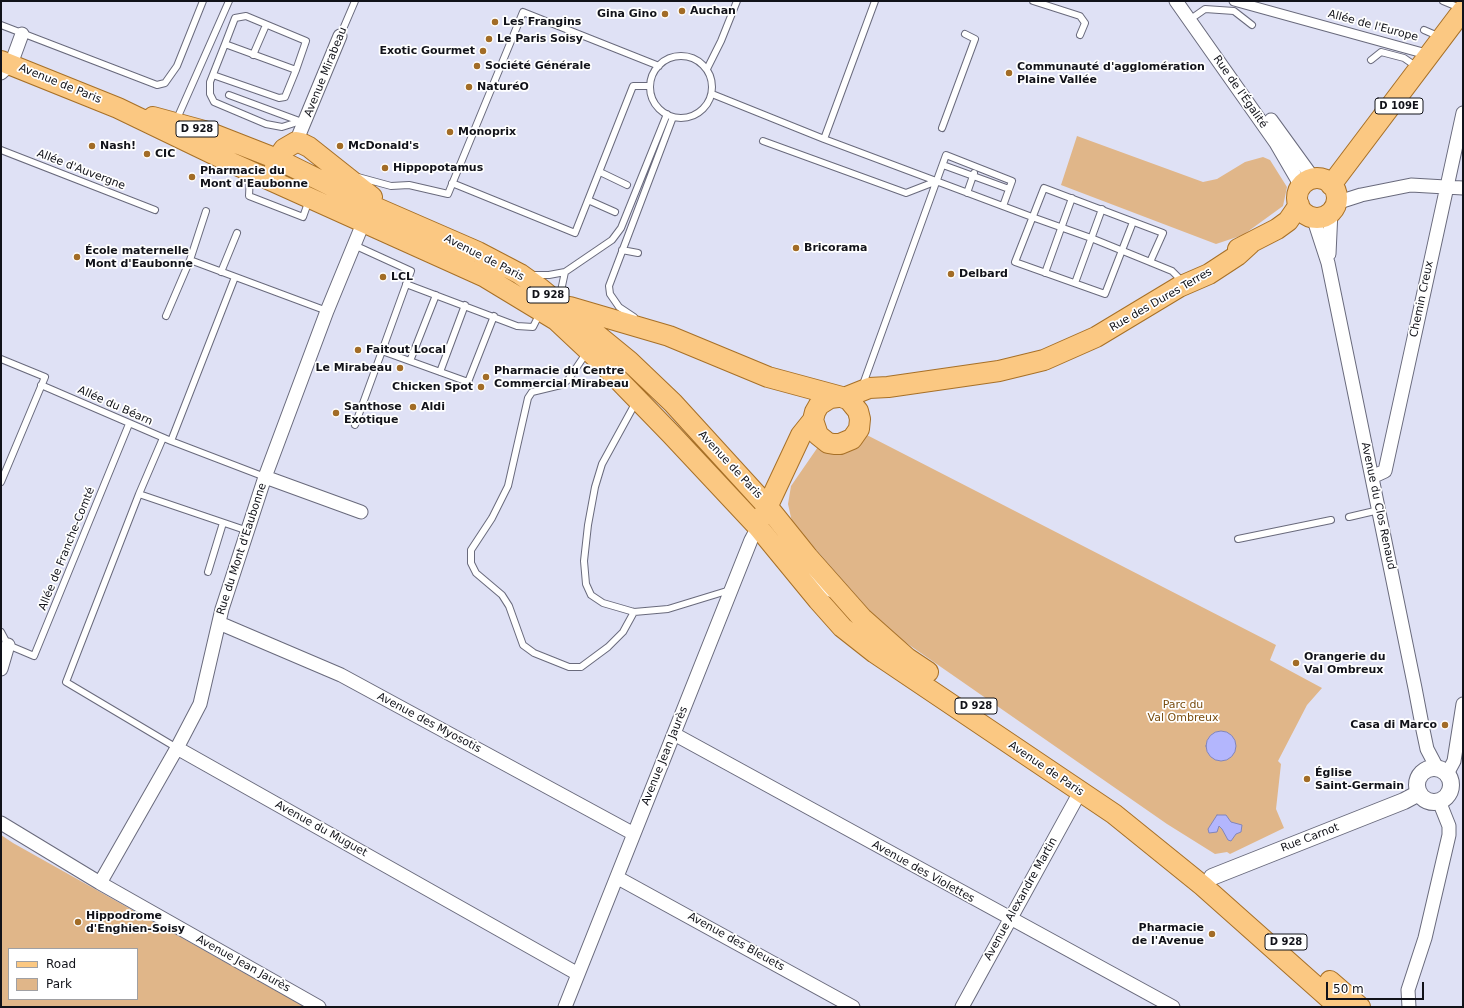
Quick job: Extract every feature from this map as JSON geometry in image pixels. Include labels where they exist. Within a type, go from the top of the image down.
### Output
[{"type":"main road","name":"D 109E","points":[[1320,198],[1445,39],[1463,10]]},
{"type":"main road","name":"D 109E","points":[[1445,39],[1463,21]]},
{"type":"main road","name":"Avenue de Paris","points":[[4,66],[118,108],[310,199],[367,214],[395,216],[478,252],[520,274],[588,350],[638,399],[758,527],[842,627],[875,653],[1114,814],[1207,881],[1339,1007]]},
{"type":"main road","name":"Avenue de Paris","points":[[118,108],[208,132],[255,150],[286,150],[367,214],[485,277],[553,311],[630,362],[673,403],[767,506],[839,594],[862,618],[907,658],[1119,803],[1207,881],[1360,1007]]},
{"type":"main road","points":[[272,181],[286,150],[309,147],[395,216]]},
{"type":"main road","name":"Rue des Dures Terres","points":[[850,399],[888,387],[1022,366],[1044,360],[1068,349],[1093,327],[1277,229],[1320,198]]},
{"type":"main road","points":[[553,311],[600,317],[669,336],[768,378],[850,399]]},
{"type":"main road","points":[[605,366],[650,395],[746,500],[767,506]]},
{"type":"main road","points":[[830,398],[850,399],[860,424],[856,434],[852,439],[840,444],[828,443],[817,429],[815,412],[819,405],[830,398]]},
{"type":"main road","name":"Avenue Jean Jaurès","points":[[758,527],[788,465],[801,434],[817,429]]},
{"type":"street","name":"Rue de l'Égalité","points":[[1176,1],[1276,143],[1320,198]]},
{"type":"street","name":"Rue de l'Égalité","points":[[1184,1],[1320,198]]},
{"type":"street","name":"Allée de l'Europe","points":[[1234,1],[1428,61]]},
{"type":"street","points":[[4,66],[22,34]]},
{"type":"street","name":"Avenue Mirabeau","points":[[286,150],[303,122],[340,36]]},
{"type":"street","name":"Chemin Creux","points":[[1372,477],[1385,471],[1463,113]]},
{"type":"street","points":[[1320,198],[1361,195],[1411,185],[1463,188]]},
{"type":"street","points":[[1320,198],[1328,264]]},
{"type":"street","points":[[1320,198],[1328,264]]},
{"type":"street","name":"Rue du Mont d'Eaubonne","points":[[100,883],[177,748],[200,704],[219,623],[265,477],[327,312],[367,214]]},
{"type":"street","name":"Avenue du Clos Renaud","points":[[1328,264],[1427,750],[1444,772]]},
{"type":"street","points":[[265,477],[361,512]]},
{"type":"street","name":"Avenue Jean Jaurès","points":[[565,1007],[758,527]]},
{"type":"street","name":"Avenue de Paris","points":[[758,527],[775,535],[781,540],[801,561],[819,586],[839,594]]},
{"type":"street","name":"Avenue des Myosotis","points":[[219,623],[341,675],[634,834]]},
{"type":"street","points":[[1,669],[8,645]]},
{"type":"street","points":[[1444,772],[1450,780],[1450,790],[1444,798],[1439,801],[1425,800],[1419,793],[1417,780],[1419,775],[1444,772],[1454,761],[1463,704]]},
{"type":"street","name":"Avenue des Violettes","points":[[674,734],[1173,1007]]},
{"type":"street","name":"Avenue du Muguet","points":[[177,748],[578,974]]},
{"type":"street","name":"Avenue Alexandre Martin","points":[[962,1007],[1080,792]]},
{"type":"street","name":"Rue Carnot","points":[[1207,881],[1404,801],[1419,793]]},
{"type":"street","points":[[1409,1007],[1408,990],[1429,924],[1449,835],[1448,826],[1439,801]]},
{"type":"street","name":"Avenue Jean Jaurès","points":[[1,824],[100,883],[320,1007]]},
{"type":"street","name":"Avenue des Bleuets","points":[[618,878],[853,1007]]},
{"type":"lane","points":[[1,25],[22,34],[36,37],[57,48],[156,85],[165,83],[177,66],[203,1]]},
{"type":"lane","points":[[175,122],[229,1]]},
{"type":"lane","name":"Avenue Mirabeau","points":[[340,36],[356,1]]},
{"type":"lane","points":[[707,69],[721,41],[737,1]]},
{"type":"lane","points":[[824,139],[875,1]]},
{"type":"lane","points":[[1033,1],[1080,16],[1085,23],[1080,35]]},
{"type":"lane","points":[[1443,1],[1463,10]]},
{"type":"lane","points":[[1195,16],[1205,9],[1234,11],[1252,25]]},
{"type":"lane","points":[[339,171],[391,186],[409,186],[448,194],[523,12],[659,66]]},
{"type":"lane","points":[[213,75],[279,98],[285,97],[306,42],[246,16],[235,18],[210,82],[210,94],[214,102],[266,124],[282,127],[303,122]]},
{"type":"lane","points":[[254,55],[266,25]]},
{"type":"lane","points":[[1424,30],[1445,39]]},
{"type":"lane","points":[[942,128],[975,39],[965,34]]},
{"type":"lane","points":[[225,44],[296,70]]},
{"type":"lane","points":[[1372,60],[1381,52],[1404,58],[1428,61]]},
{"type":"lane","points":[[684,56],[697,60],[707,69],[711,77],[712,94],[702,109],[694,115],[684,118],[667,114],[655,102],[650,86],[654,72],[666,60],[684,56]]},
{"type":"lane","points":[[452,183],[575,233],[633,86],[650,86]]},
{"type":"lane","points":[[712,94],[824,139],[1121,250],[1172,271],[1178,282]]},
{"type":"lane","points":[[229,95],[303,122]]},
{"type":"lane","points":[[520,274],[548,276],[566,272],[612,240],[621,228],[667,114]]},
{"type":"lane","points":[[669,336],[625,312],[614,301],[609,286],[673,116]]},
{"type":"lane","points":[[763,141],[906,193],[936,181]]},
{"type":"lane","name":"Allée d'Auvergne","points":[[1,150],[154,210]]},
{"type":"lane","points":[[850,399],[946,156],[1012,181],[1003,206]]},
{"type":"lane","points":[[942,165],[1009,189]]},
{"type":"lane","points":[[967,193],[976,168]]},
{"type":"lane","points":[[250,171],[249,196],[303,216],[310,199]]},
{"type":"lane","points":[[600,172],[627,185]]},
{"type":"lane","points":[[1133,222],[1105,294],[1015,262],[1044,188],[1162,233],[1150,262]]},
{"type":"lane","points":[[1045,273],[1072,198]]},
{"type":"lane","points":[[588,200],[615,212]]},
{"type":"lane","points":[[1074,283],[1102,209]]},
{"type":"lane","points":[[166,316],[190,260],[206,211]]},
{"type":"lane","points":[[221,272],[237,233]]},
{"type":"lane","points":[[354,245],[410,271],[355,425]]},
{"type":"lane","points":[[622,250],[638,254]]},
{"type":"lane","points":[[190,260],[327,312]]},
{"type":"lane","points":[[406,284],[494,316],[517,326],[533,327],[553,311],[566,272]]},
{"type":"lane","points":[[171,441],[235,277]]},
{"type":"lane","points":[[410,361],[436,295]]},
{"type":"lane","points":[[440,372],[465,306]]},
{"type":"lane","points":[[382,351],[468,382],[494,316]]},
{"type":"lane","points":[[588,350],[568,380],[561,385],[532,392],[528,398],[508,486],[492,518],[471,550],[471,563],[476,573],[502,595],[509,606],[523,645],[534,653],[569,667],[581,667],[608,647],[623,632],[634,612]]},
{"type":"lane","points":[[1,359],[45,377],[1,482]]},
{"type":"lane","name":"Allée du Béarn","points":[[41,385],[163,438],[265,477]]},
{"type":"lane","points":[[638,399],[602,464],[597,481],[588,525],[584,561],[586,584],[591,595],[603,603],[634,612],[668,609],[732,590]]},
{"type":"lane","name":"Allée de Franche-Comté","points":[[8,645],[34,656],[129,424]]},
{"type":"lane","points":[[163,438],[139,494],[248,531]]},
{"type":"lane","points":[[1,465],[8,468]]},
{"type":"lane","name":"Avenue du Muguet","points":[[139,494],[66,682],[177,748]]},
{"type":"lane","points":[[1349,516],[1379,510]]},
{"type":"lane","points":[[1238,539],[1331,520]]},
{"type":"lane","points":[[208,572],[223,523]]},
{"type":"lane","points":[[1,632],[8,645]]},
{"type":"green space","points":[[1077,136],[1203,182],[1217,179],[1245,162],[1263,157],[1270,160],[1287,187],[1283,206],[1243,235],[1216,244],[1061,185]]},
{"type":"green space","name":"Parc du Val Ombreux","points":[[861,432],[1276,645],[1270,660],[1322,688],[1307,705],[1278,761],[1281,764],[1276,809],[1284,828],[1230,854],[1227,852],[1215,854],[1167,824],[905,642],[871,612],[792,522],[788,504],[791,486],[820,444]]},
{"type":"green space","name":"Hippodrome d'Enghien-Soisy","points":[[1,835],[13,843],[305,1007],[1,1007]]},
{"type":"water","points":[[1221,731],[1231,736],[1236,746],[1231,756],[1221,761],[1211,756],[1206,746],[1211,736]]},
{"type":"water","points":[[1217,815],[1226,815],[1231,822],[1242,825],[1241,832],[1236,834],[1231,841],[1228,840],[1219,826],[1217,832],[1209,833],[1208,829]]},
{"type":"place","name":"Auchan","points":[[682,11]]},
{"type":"place","name":"Gina Gino","points":[[665,14]]},
{"type":"place","name":"Les Frangins","points":[[495,22]]},
{"type":"place","name":"Le Paris Soisy","points":[[489,39]]},
{"type":"place","name":"Exotic Gourmet","points":[[483,51]]},
{"type":"place","name":"Société Générale","points":[[477,66]]},
{"type":"place","name":"Communauté d'agglomération Plaine Vallée","points":[[1009,73]]},
{"type":"place","name":"NaturéO","points":[[469,87]]},
{"type":"place","name":"Monoprix","points":[[450,132]]},
{"type":"place","name":"Nash!","points":[[92,146]]},
{"type":"place","name":"McDonald's","points":[[340,146]]},
{"type":"place","name":"CIC","points":[[147,154]]},
{"type":"place","name":"Hippopotamus","points":[[385,168]]},
{"type":"place","name":"Pharmacie du Mont d'Eaubonne","points":[[192,177]]},
{"type":"place","name":"Bricorama","points":[[796,248]]},
{"type":"place","name":"École maternelle Mont d'Eaubonne","points":[[77,257]]},
{"type":"place","name":"Delbard","points":[[951,274]]},
{"type":"place","name":"LCL","points":[[383,277]]},
{"type":"place","name":"Faitout Local","points":[[358,350]]},
{"type":"place","name":"Le Mirabeau","points":[[400,368]]},
{"type":"place","name":"Pharmacie du Centre Commercial Mirabeau","points":[[486,377]]},
{"type":"place","name":"Chicken Spot","points":[[481,387]]},
{"type":"place","name":"Aldi","points":[[413,407]]},
{"type":"place","name":"Santhose Exotique","points":[[336,413]]},
{"type":"place","name":"Orangerie du Val Ombreux","points":[[1296,663]]},
{"type":"place","name":"Casa di Marco","points":[[1445,725]]},
{"type":"place","name":"Église Saint-Germain","points":[[1307,779]]},
{"type":"place","name":"Hippodrome d'Enghien-Soisy","points":[[78,922]]},
{"type":"place","name":"Pharmacie de l'Avenue","points":[[1212,934]]}]
